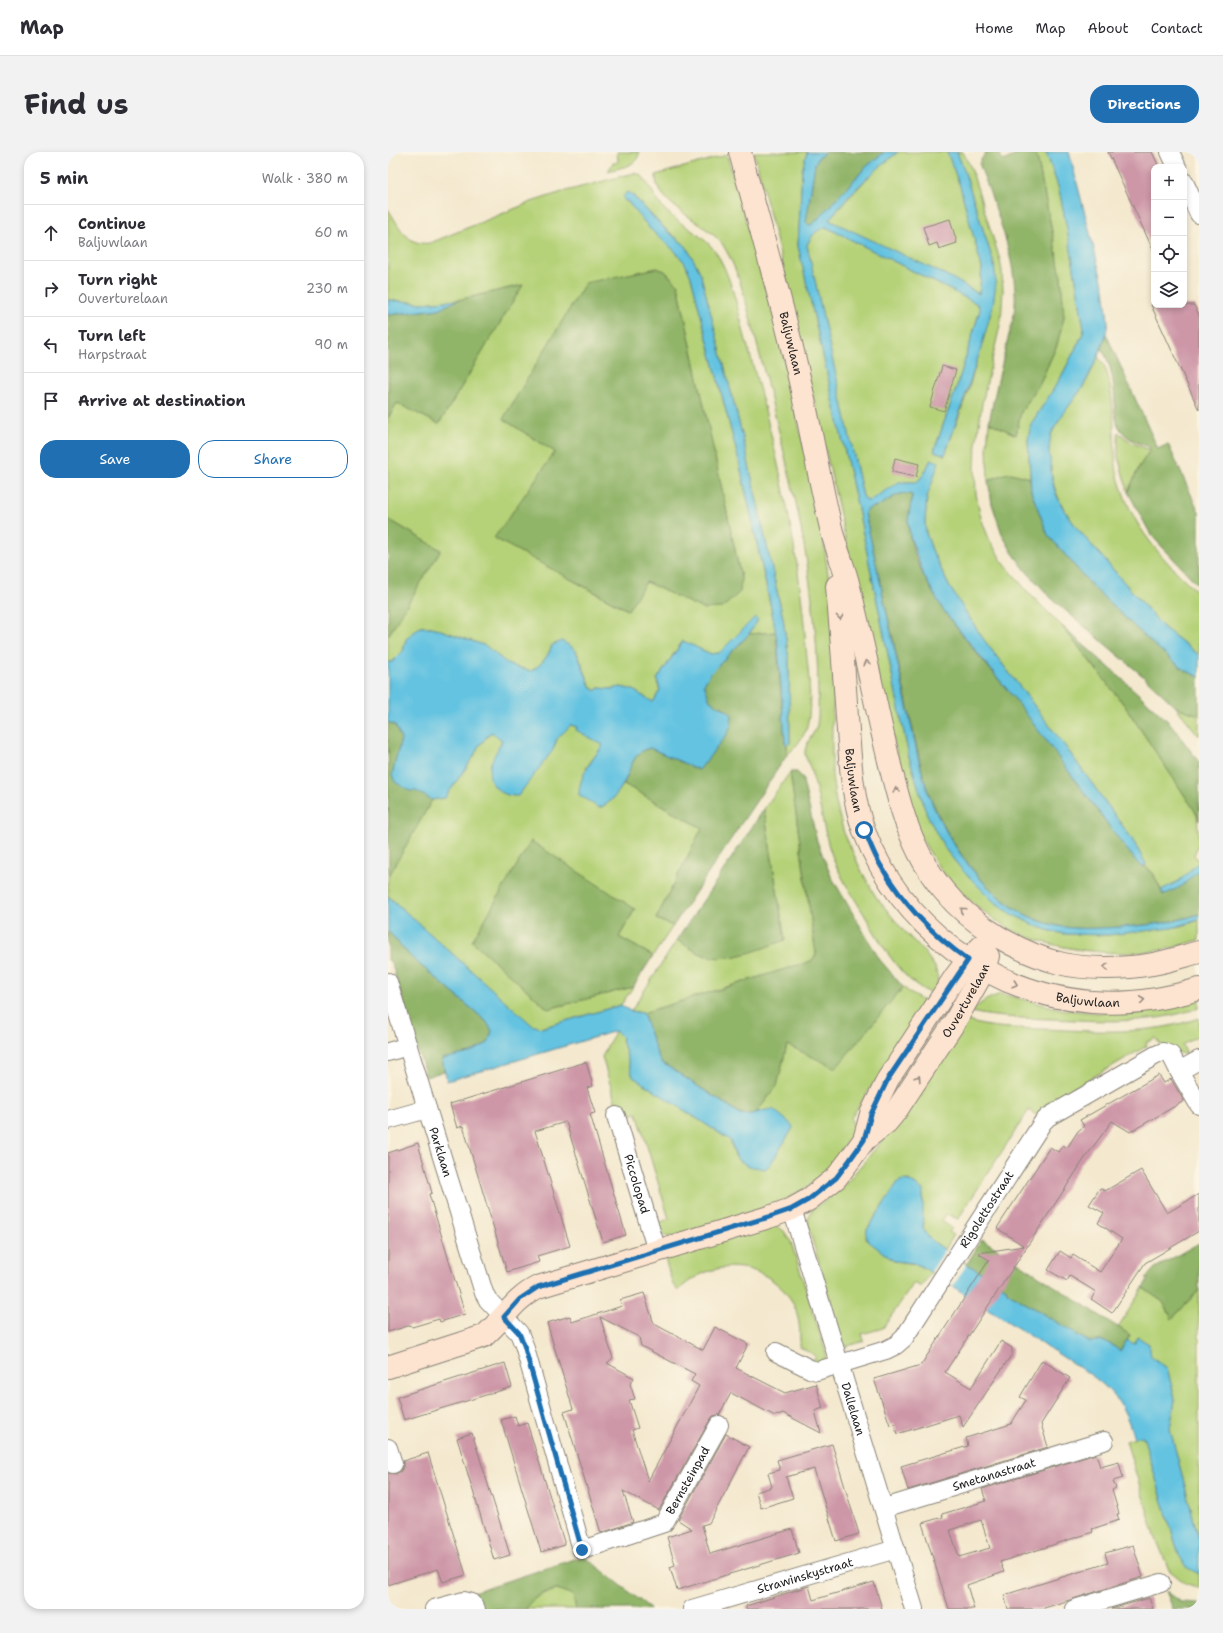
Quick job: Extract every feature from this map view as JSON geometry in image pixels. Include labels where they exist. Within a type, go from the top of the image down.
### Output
[{"type":"main road","name":"Baljuwlaan","points":[[740,152],[794,356],[834,537],[848,583],[896,789],[908,827],[919,854],[932,876],[945,893],[972,918],[1009,943],[1059,963],[1095,968],[1124,967],[1154,964],[1199,952]]},
{"type":"main road","name":"Baljuwlaan","points":[[834,537],[851,770],[856,802],[864,830],[880,866],[916,915],[936,936],[976,965],[1010,983],[1046,994],[1071,1000],[1118,1003],[1143,1001],[1178,995],[1199,988]]},
{"type":"main road","name":"Ouverturelaan","points":[[388,1367],[476,1340],[484,1336],[493,1329],[520,1299],[538,1287],[792,1209],[808,1200],[836,1178],[864,1140],[871,1114],[888,1079],[976,965],[994,934]]},
{"type":"street","points":[[1170,152],[1176,164]]},
{"type":"street","points":[[1187,188],[1199,214]]},
{"type":"street","name":"Parklaan","points":[[388,982],[484,1293],[488,1300],[519,1333],[524,1345],[582,1550]]},
{"type":"street","points":[[388,1052],[408,1046]]},
{"type":"street","name":"Rigolettostraat","points":[[776,1352],[810,1369],[817,1370],[886,1350],[900,1342],[960,1253],[1043,1122],[1048,1117],[1156,1054],[1163,1052],[1171,1055],[1179,1071]]},
{"type":"street","points":[[1199,1060],[1179,1071],[1199,1105]]},
{"type":"street","points":[[388,1120],[427,1109]]},
{"type":"street","name":"Piccolopad","points":[[616,1116],[657,1251]]},
{"type":"street","name":"Dallelaan","points":[[792,1209],[914,1609]]},
{"type":"street","name":"Bernsteinpad","points":[[582,1550],[664,1523],[718,1425]]},
{"type":"street","name":"Smetanastraat","points":[[884,1508],[1104,1441]]},
{"type":"street","name":"Strawinskystraat","points":[[692,1609],[896,1549]]},
{"type":"street","points":[[1074,1609],[1161,1583]]},
{"type":"street","points":[[434,1609],[464,1601],[472,1603],[476,1609]]},
{"type":"green space","points":[[617,152],[639,152],[636,160],[628,166],[608,171],[613,163],[618,161]]},
{"type":"green space","points":[[754,152],[807,152],[802,171],[798,246],[858,509],[909,757],[926,812],[946,850],[962,870],[992,900],[1010,913],[1047,930],[1064,934],[1108,935],[1182,926],[1199,920],[1199,940],[1161,950],[1137,953],[1118,953],[1098,952],[1058,946],[1021,934],[985,913],[959,890],[936,863],[916,829],[858,598],[787,282]]},
{"type":"green space","points":[[825,152],[884,152],[866,167],[813,224],[809,225],[806,222],[815,164],[818,158]]},
{"type":"green space","points":[[898,152],[947,152],[960,186],[982,268],[979,294],[950,277],[828,220],[874,171]]},
{"type":"green space","points":[[957,152],[963,152],[971,168],[1000,260],[1002,271],[1003,290],[1001,321],[982,404],[976,445],[976,494],[981,518],[989,539],[1002,561],[1028,592],[1062,626],[1125,706],[1197,814],[1199,843],[1194,855],[1199,862],[1179,881],[1161,890],[1153,873],[1145,866],[1146,864],[1132,839],[1062,742],[984,640],[949,586],[932,550],[926,533],[925,522],[927,497],[930,485],[931,459],[924,474],[917,482],[905,482],[885,491],[870,501],[867,501],[863,496],[807,245],[814,234],[826,227],[978,305],[980,310],[958,383],[934,451],[945,455],[968,391],[993,305],[994,264]]},
{"type":"green space","points":[[986,152],[999,152],[1003,161],[1022,152],[1036,152],[1061,276],[1064,317],[1057,345],[1040,383],[1021,412],[1016,435],[989,422],[1014,315],[1015,289],[1013,271],[1004,233],[979,163]]},
{"type":"green space","points":[[1036,152],[1046,152],[1059,189],[1084,329],[1082,336],[1060,379],[1031,424],[1028,440],[1030,478],[1009,474],[988,481],[987,447],[989,422],[1016,435],[1021,412],[1040,383],[1057,345],[1064,317],[1061,276]]},
{"type":"green space","points":[[727,155],[778,333],[822,529],[832,604],[834,689],[832,775],[836,803],[844,833],[861,870],[876,897],[903,930],[925,953],[935,967],[938,979],[935,997],[909,979],[895,964],[844,880],[835,864],[829,847],[814,780],[805,754],[806,747],[816,729],[818,713],[818,668],[808,568],[794,494],[757,344],[735,268],[723,245],[716,237],[672,204],[663,195],[657,185],[656,175]]},
{"type":"green space","points":[[634,173],[641,175],[666,211],[709,244],[725,268],[735,297],[766,413],[784,491],[798,569],[810,688],[810,708],[804,735],[787,755],[787,745],[790,743],[789,660],[783,618],[743,438],[700,272],[686,246],[659,223],[632,194],[624,200],[628,202],[651,230],[675,251],[685,263],[691,277],[739,461],[776,632],[749,634],[758,620],[755,617],[719,653],[711,654],[683,641],[672,656],[657,683],[660,690],[653,702],[633,690],[621,687],[612,689],[598,688],[597,691],[590,687],[576,650],[552,645],[544,660],[531,671],[509,665],[486,646],[432,627],[420,627],[406,639],[403,651],[392,662],[388,662],[388,636],[440,550],[388,519],[388,418],[397,403],[439,424],[522,285],[458,300],[422,303],[388,300],[388,209],[404,234],[415,241],[430,243],[531,202],[562,192]],"holes":[[[665,271],[678,285],[741,578],[703,609],[646,582],[627,610],[495,538],[555,452],[503,419]]]},
{"type":"green space","points":[[657,268],[665,271],[678,285],[741,578],[740,592],[722,608],[703,609],[646,582],[628,610],[494,538],[555,452],[503,419],[585,283]]},
{"type":"green space","points":[[523,285],[439,424],[397,403],[388,418],[388,315],[439,309],[458,300]]},
{"type":"green space","points":[[1106,334],[1158,449],[1168,444],[1199,512],[1199,586],[1151,535],[1128,492],[1139,467],[1150,450],[1148,446],[1134,441],[1125,435],[1117,423],[1115,416],[1112,375],[1108,361],[1101,348]]},
{"type":"green space","points":[[1098,357],[1104,365],[1111,391],[1116,469],[1129,507],[1136,521],[1154,547],[1199,593],[1199,655],[1163,627],[1077,528],[1066,512],[1055,488],[1049,454],[1049,443],[1051,436],[1058,421],[1085,384]]},
{"type":"green space","points":[[1118,432],[1132,443],[1150,450],[1139,467],[1128,492],[1118,457]]},
{"type":"green space","points":[[1011,473],[1030,478],[1031,491],[1048,535],[1094,588],[1154,645],[1183,669],[1199,677],[1199,715],[1176,707],[1144,677],[1052,599],[1026,571],[1012,552],[1002,534],[992,504],[988,481],[1004,474]]},
{"type":"green space","points":[[905,493],[912,495],[908,522],[912,546],[921,571],[934,595],[950,618],[1031,720],[1121,842],[1137,862],[1143,867],[1145,866],[1153,873],[1163,895],[1182,886],[1199,870],[1199,914],[1162,923],[1134,926],[1085,929],[1056,926],[1024,914],[1004,901],[986,885],[955,845],[932,801],[924,780],[865,513],[868,509],[878,506],[899,494]]},
{"type":"green space","points":[[388,519],[441,550],[388,636]]},
{"type":"green space","points":[[1062,626],[1170,723],[1199,762],[1199,821],[1197,814],[1125,706]]},
{"type":"green space","points":[[776,632],[787,755],[673,926],[656,919],[702,828],[624,784],[632,762],[639,753],[650,748],[699,770],[727,734],[731,726],[732,715],[723,707],[710,701],[704,684],[711,673],[749,634]]},
{"type":"green space","points":[[1176,707],[1199,715],[1199,736]]},
{"type":"green space","points":[[388,722],[395,725],[401,739],[392,775],[432,800],[389,876]]},
{"type":"green space","points":[[571,725],[577,727],[576,729],[603,745],[586,768],[611,801],[624,784],[702,828],[656,919],[673,926],[653,956],[619,937],[635,909],[548,1009],[633,987],[621,1005],[541,1028],[531,1025],[388,896],[388,875],[432,800],[445,798],[474,756],[478,747],[491,732],[502,739],[498,750],[553,750],[557,739]]},
{"type":"green space","points":[[790,772],[816,955],[811,961],[643,1013],[631,1011],[677,940],[705,956],[785,940],[764,809]]},
{"type":"green space","points":[[790,772],[797,772],[802,777],[817,841],[831,876],[880,960],[903,987],[836,1068],[787,1045],[777,1086],[756,1113],[748,1115],[741,1114],[661,1062],[643,1013],[811,961],[816,955]]},
{"type":"green space","points":[[764,809],[785,940],[756,951],[724,958],[701,954],[677,940]]},
{"type":"green space","points":[[531,841],[635,909],[619,937],[653,956],[633,987],[548,1009],[472,941]]},
{"type":"green space","points":[[388,931],[411,957],[486,1021],[492,1031],[488,1043],[470,1053],[442,1059],[444,1071],[426,1077],[392,964],[388,960]]},
{"type":"green space","points":[[903,987],[930,1005],[879,1086],[871,1087],[851,1118],[854,1130],[830,1165],[812,1183],[785,1200],[755,1211],[670,1237],[663,1234],[660,1231],[658,1223],[669,1219],[637,1113],[625,1116],[619,1114],[602,1057],[616,1031],[621,1036],[633,1077],[730,1140],[735,1156],[765,1169],[770,1165],[793,1128],[765,1110],[756,1113],[777,1086],[787,1045],[900,992]]},
{"type":"green space","points":[[1002,994],[1065,1010],[1099,1013],[1199,998],[1199,1008],[1162,1017],[1125,1021],[1088,1021],[1010,1017],[971,1012],[985,1000]]},
{"type":"green space","points":[[1199,1018],[1199,1035],[1182,1045],[1188,1055],[1174,1051],[1162,1045],[1155,1038],[1146,1043],[1147,1046],[1046,1104],[1049,1109],[1039,1117],[1029,1110],[958,1219],[946,1214],[942,1221],[952,1228],[949,1232],[954,1235],[945,1250],[930,1239],[924,1230],[921,1215],[923,1197],[921,1191],[917,1186],[908,1180],[898,1182],[867,1230],[866,1239],[894,1261],[916,1264],[931,1272],[921,1287],[914,1283],[883,1328],[862,1334],[864,1341],[844,1347],[811,1236],[808,1223],[809,1214],[841,1189],[909,1107],[965,1020],[1003,1028],[1121,1031],[1160,1028]]},
{"type":"green space","points":[[775,1225],[784,1231],[791,1242],[826,1353],[825,1359],[822,1363],[812,1363],[816,1356],[800,1347],[799,1320],[790,1298],[772,1280],[760,1273],[736,1267],[723,1268],[699,1275],[678,1291],[673,1285],[665,1259]]},
{"type":"green space","points":[[982,1239],[1130,1335],[1120,1351],[1106,1342],[1090,1342],[1086,1340],[1007,1292],[1006,1288],[967,1264]]},
{"type":"green space","points":[[1199,1243],[1199,1290],[1172,1319],[1163,1302],[1143,1288],[1148,1279],[1146,1278],[1155,1268]]},
{"type":"green space","points":[[1143,1288],[1163,1302],[1172,1319],[1199,1290],[1199,1540],[1170,1429],[1175,1399],[1167,1368],[1127,1340],[1130,1335],[1118,1327]]},
{"type":"green space","points":[[1143,1435],[1179,1555],[1199,1574],[1199,1588],[1185,1583],[1169,1570],[1155,1536],[1126,1441]]},
{"type":"green space","points":[[584,1556],[651,1609],[576,1609],[573,1595],[558,1590],[553,1590],[539,1595],[531,1601],[526,1609],[480,1609],[473,1592]]},
{"type":"green space","points":[[559,1590],[573,1595],[576,1609],[526,1609],[532,1601],[540,1595]]},
{"type":"green space","points":[[1166,1591],[1181,1602],[1199,1603],[1199,1609],[1173,1609]]},
{"type":"water","points":[[807,152],[825,152],[818,158],[815,164],[806,222],[809,225],[813,224],[866,167],[884,152],[898,152],[861,184],[836,210],[829,220],[950,277],[979,294],[982,268],[960,186],[947,152],[957,152],[994,264],[996,283],[993,305],[980,352],[945,455],[934,451],[958,383],[980,310],[978,305],[826,227],[814,234],[807,245],[863,496],[867,501],[869,501],[899,482],[917,482],[924,474],[931,459],[939,462],[927,497],[925,522],[926,533],[932,550],[949,586],[984,640],[1062,742],[1132,839],[1146,864],[1143,867],[1137,862],[1121,842],[1018,703],[943,610],[924,576],[910,536],[908,520],[912,495],[899,494],[878,506],[868,509],[865,513],[918,757],[928,793],[937,814],[956,848],[981,880],[995,894],[1028,916],[1055,926],[1083,928],[1121,927],[1170,922],[1199,914],[1199,920],[1172,928],[1108,935],[1064,934],[1047,930],[1010,913],[992,900],[962,870],[946,850],[937,834],[926,812],[909,757],[858,509],[798,246],[802,170]]},
{"type":"water","points":[[1046,152],[1069,152],[1104,288],[1108,321],[1106,334],[1098,357],[1084,385],[1051,434],[1049,450],[1052,480],[1056,494],[1064,510],[1077,528],[1163,627],[1199,655],[1199,677],[1183,669],[1154,645],[1094,588],[1048,535],[1031,491],[1028,440],[1031,424],[1060,379],[1082,336],[1084,329],[1059,189]]},
{"type":"water","points":[[629,192],[667,231],[686,246],[700,272],[743,438],[783,618],[789,660],[790,743],[787,745],[785,742],[778,645],[772,612],[739,461],[691,277],[685,263],[675,251],[651,230],[628,202],[624,200],[623,197]]},
{"type":"water","points":[[388,300],[422,303],[458,300],[439,309],[388,315]]},
{"type":"water","points":[[755,617],[758,620],[749,634],[711,673],[704,684],[710,701],[727,710],[732,715],[731,726],[727,734],[699,770],[650,748],[644,750],[635,758],[626,779],[616,795],[607,804],[599,808],[579,795],[581,781],[603,745],[576,730],[577,727],[571,725],[557,739],[553,750],[518,796],[512,796],[501,792],[496,788],[490,778],[490,766],[502,740],[491,732],[478,747],[474,756],[445,798],[432,800],[416,791],[410,791],[395,782],[392,775],[401,739],[395,725],[388,722],[388,662],[392,662],[403,651],[406,639],[420,627],[432,627],[486,646],[509,665],[531,671],[544,660],[552,645],[562,641],[575,650],[590,687],[596,691],[598,688],[612,689],[621,687],[633,690],[653,702],[660,690],[657,679],[683,641],[711,654],[719,653]]},
{"type":"water","points":[[1199,862],[1199,870],[1182,886],[1164,895],[1161,890],[1179,881]]},
{"type":"water","points":[[388,896],[532,1025],[541,1028],[621,1005],[630,1011],[643,1013],[661,1062],[740,1114],[749,1114],[773,1109],[792,1125],[793,1128],[770,1165],[765,1169],[748,1166],[737,1159],[730,1140],[633,1077],[621,1036],[616,1031],[447,1081],[442,1059],[470,1053],[488,1043],[492,1031],[486,1021],[411,957],[388,931]]},
{"type":"water","points":[[903,1180],[910,1181],[923,1190],[923,1228],[929,1238],[945,1250],[1006,1288],[1007,1292],[1089,1342],[1106,1342],[1120,1351],[1127,1340],[1134,1344],[1138,1337],[1149,1344],[1151,1356],[1167,1368],[1175,1399],[1170,1429],[1199,1540],[1199,1574],[1186,1567],[1179,1555],[1143,1436],[1134,1438],[1127,1418],[1114,1395],[1091,1375],[921,1266],[913,1263],[894,1261],[868,1241],[866,1236],[867,1230],[898,1182]]},
{"type":"pier","points":[[945,1250],[967,1264],[953,1286],[931,1272]]},
{"type":"building","points":[[1108,152],[1152,152],[1158,164],[1151,164],[1151,245]]},
{"type":"building","points":[[950,219],[957,243],[939,249],[937,243],[929,246],[923,227]]},
{"type":"building","points":[[1187,305],[1194,305],[1199,315],[1199,410],[1152,308],[1187,308]]},
{"type":"building","points":[[942,366],[956,370],[944,411],[930,407]]},
{"type":"building","points":[[895,458],[919,464],[916,477],[892,472]]},
{"type":"building","points":[[586,1062],[593,1086],[587,1088],[595,1113],[590,1114],[626,1235],[603,1242],[566,1122],[535,1131],[570,1246],[537,1256],[539,1262],[507,1272],[463,1126],[457,1128],[450,1104]]},
{"type":"building","points":[[1159,1075],[1164,1083],[1171,1079],[1184,1101],[1130,1132],[1112,1121],[1085,1158],[945,1372],[971,1388],[1001,1341],[1012,1348],[1012,1354],[963,1427],[959,1415],[897,1434],[894,1424],[890,1425],[874,1379],[921,1365],[989,1260],[978,1253],[1024,1246],[997,1228],[1050,1147],[1058,1152],[1063,1145],[1067,1148],[1078,1131],[1084,1126],[1080,1120]]},
{"type":"building","points":[[418,1143],[432,1193],[429,1194],[465,1314],[440,1322],[439,1319],[388,1332],[388,1153]]},
{"type":"building","points":[[1141,1170],[1167,1213],[1199,1194],[1199,1231],[1145,1263],[1112,1313],[1091,1299],[1096,1292],[1070,1276],[1067,1281],[1048,1270],[1060,1251],[1071,1258],[1073,1255],[1100,1272],[1122,1239],[1098,1223],[1104,1213],[1089,1205],[1100,1188],[1105,1191]]},
{"type":"building","points":[[644,1293],[653,1321],[656,1325],[703,1350],[715,1327],[748,1344],[736,1368],[785,1393],[816,1384],[823,1408],[815,1411],[821,1433],[783,1413],[775,1416],[731,1393],[719,1415],[713,1416],[710,1420],[659,1510],[623,1491],[633,1522],[601,1533],[564,1412],[573,1409],[547,1323],[570,1316],[572,1322],[622,1306],[620,1300]],"holes":[[[600,1317],[639,1337],[641,1346],[695,1374],[691,1381],[699,1386],[648,1481],[632,1430],[638,1428],[629,1400],[635,1399],[630,1384],[634,1378],[607,1363],[613,1358]]]},
{"type":"building","points":[[1042,1360],[1070,1378],[1041,1424],[1048,1447],[908,1490],[901,1466],[968,1446],[966,1438],[1011,1424],[1026,1400],[1020,1397]]},
{"type":"building","points":[[505,1363],[512,1387],[404,1420],[397,1397]]},
{"type":"building","points":[[515,1416],[518,1426],[527,1423],[565,1545],[541,1552],[501,1420]]},
{"type":"building","points":[[472,1433],[510,1555],[494,1560],[457,1438]]},
{"type":"building","points":[[726,1434],[749,1447],[709,1523],[702,1525],[710,1554],[792,1529],[799,1553],[677,1590],[670,1567],[675,1565],[667,1537],[692,1529],[678,1520]]},
{"type":"building","points":[[832,1444],[859,1534],[836,1541],[814,1469],[786,1477],[793,1498],[761,1508],[756,1492],[772,1487],[768,1473],[780,1470],[777,1460]]},
{"type":"building","points":[[428,1453],[466,1575],[443,1582],[438,1569],[388,1585],[388,1473],[396,1474],[401,1471],[403,1461]]},
{"type":"building","points":[[1096,1454],[1100,1467],[1119,1462],[1123,1478],[1113,1481],[1116,1488],[1112,1490],[1119,1514],[1117,1514],[1119,1520],[1092,1529],[1093,1532],[1000,1562],[1004,1572],[967,1585],[974,1609],[949,1609],[922,1523],[943,1517],[942,1514],[986,1501],[982,1489]],"holes":[[[981,1520],[990,1548],[959,1557],[950,1530]]]},
{"type":"building","points":[[1133,1545],[1143,1577],[1041,1609],[1008,1609],[1004,1595],[1108,1563],[1105,1553]]},
{"type":"building","points":[[874,1582],[882,1609],[746,1609],[746,1606],[809,1586],[813,1600]]},
{"type":"building","points":[[1149,1598],[1153,1609],[1111,1609]]},
{"type":"route","points":[[582,1550],[524,1345],[519,1333],[504,1317],[520,1299],[538,1287],[792,1209],[808,1200],[836,1178],[849,1161],[864,1140],[871,1114],[888,1079],[955,977],[968,960],[936,936],[916,915],[880,866],[864,830]]}]
